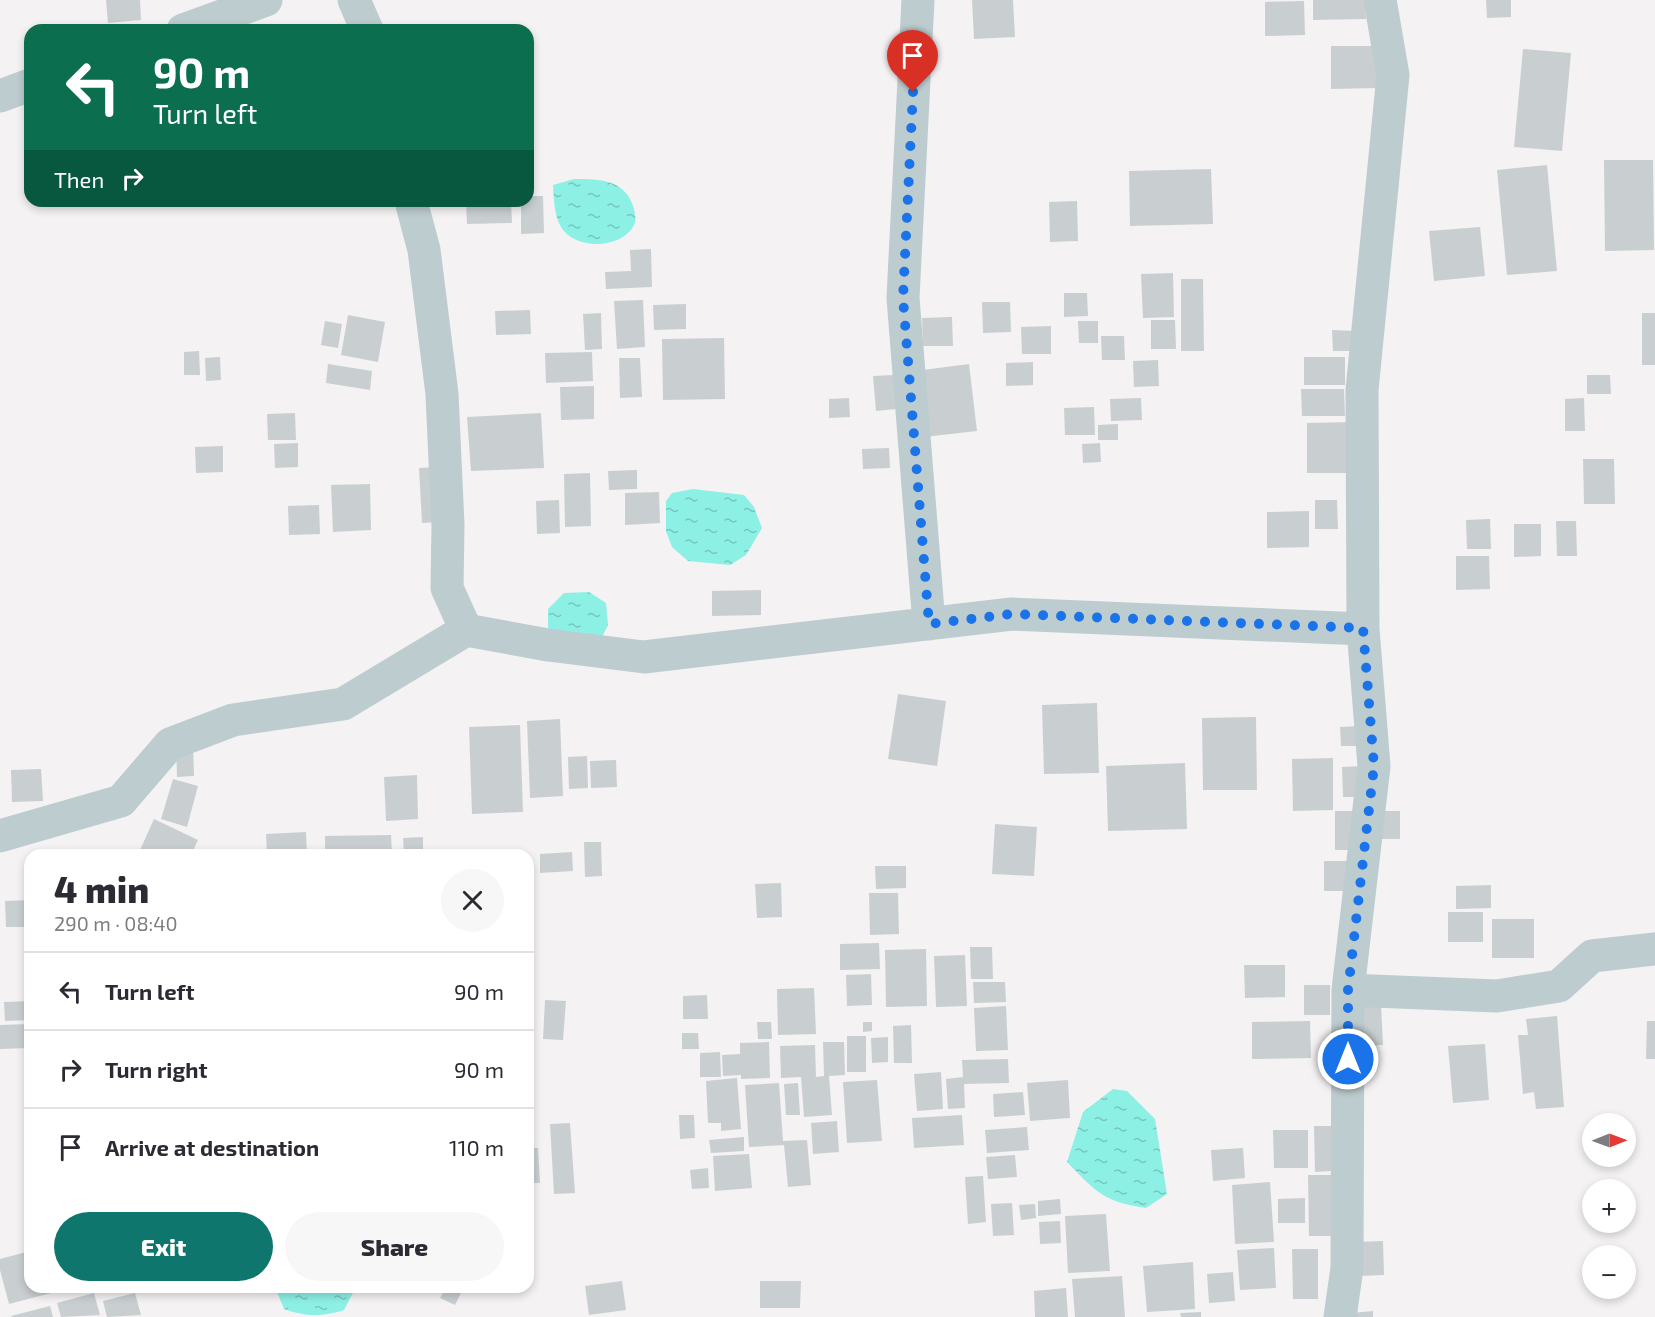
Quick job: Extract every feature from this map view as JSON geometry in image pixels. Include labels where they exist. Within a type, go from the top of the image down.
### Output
[{"type":"street","points":[[200,24],[266,0]]},
{"type":"street","points":[[354,0],[364,24]]},
{"type":"street","points":[[918,0],[903,298],[929,624]]},
{"type":"street","points":[[1340,1317],[1347,1268],[1348,990],[1374,766],[1363,628],[1362,390],[1394,75],[1380,0]]},
{"type":"street","points":[[0,96],[24,87]]},
{"type":"street","points":[[413,207],[424,250],[442,394],[448,525],[447,588],[466,630]]},
{"type":"street","points":[[0,836],[121,801],[170,744],[233,720],[343,704],[466,630],[548,645],[644,657],[1012,614],[1363,628]]},
{"type":"street","points":[[1348,990],[1497,996],[1559,986],[1592,956],[1655,950]]},
{"type":"water","points":[[574,179],[593,179],[610,183],[625,192],[634,209],[635,218],[634,225],[627,234],[619,239],[599,244],[579,241],[563,230],[556,214],[553,185]]},
{"type":"water","points":[[693,489],[744,495],[754,507],[762,528],[746,555],[730,565],[688,561],[672,547],[666,531],[666,501],[672,493]]},
{"type":"water","points":[[589,592],[606,603],[608,625],[599,643],[548,630],[548,609],[564,593]]},
{"type":"water","points":[[1113,1089],[1127,1091],[1155,1119],[1167,1194],[1146,1208],[1110,1199],[1094,1188],[1067,1162],[1083,1112]]},
{"type":"water","points":[[277,1293],[353,1293],[344,1310],[328,1314],[300,1314],[284,1309]]},
{"type":"building","points":[[106,0],[140,0],[141,20],[108,23]]},
{"type":"building","points":[[972,0],[1013,0],[1015,37],[974,39]]},
{"type":"building","points":[[1313,0],[1365,0],[1366,19],[1313,20]]},
{"type":"building","points":[[1486,0],[1511,0],[1511,17],[1487,18]]},
{"type":"building","points":[[1304,1],[1305,35],[1265,36],[1265,2]]},
{"type":"building","points":[[1331,46],[1378,46],[1379,88],[1331,89]]},
{"type":"building","points":[[1523,49],[1571,53],[1562,151],[1514,147]]},
{"type":"building","points":[[1604,160],[1653,160],[1654,250],[1605,251]]},
{"type":"building","points":[[1547,165],[1557,271],[1507,275],[1497,170]]},
{"type":"building","points":[[1211,169],[1213,224],[1130,226],[1129,171]]},
{"type":"building","points":[[534,196],[543,196],[544,233],[521,234],[521,207],[534,207]]},
{"type":"building","points":[[1077,201],[1078,241],[1050,242],[1049,202]]},
{"type":"building","points":[[466,207],[511,207],[512,223],[467,224]]},
{"type":"building","points":[[1480,227],[1485,276],[1434,281],[1429,231]]},
{"type":"building","points":[[651,249],[652,287],[606,289],[605,272],[631,271],[630,250]]},
{"type":"building","points":[[1173,273],[1174,317],[1143,318],[1141,274]]},
{"type":"building","points":[[1181,279],[1203,279],[1204,351],[1181,351]]},
{"type":"building","points":[[1064,293],[1087,293],[1088,316],[1064,317]]},
{"type":"building","points":[[643,300],[645,347],[617,349],[614,301]]},
{"type":"building","points":[[982,302],[1010,302],[1011,332],[983,333]]},
{"type":"building","points":[[686,304],[686,329],[654,330],[653,305]]},
{"type":"building","points":[[530,310],[531,334],[496,335],[495,311]]},
{"type":"building","points":[[601,313],[602,349],[585,350],[583,314]]},
{"type":"building","points":[[1642,313],[1655,313],[1655,365],[1642,365]]},
{"type":"building","points":[[348,315],[385,322],[378,362],[341,355]]},
{"type":"building","points":[[952,317],[953,346],[923,346],[922,318]]},
{"type":"building","points":[[1151,320],[1175,320],[1176,349],[1151,349]]},
{"type":"building","points":[[325,321],[342,324],[338,348],[321,345]]},
{"type":"building","points":[[1078,321],[1098,321],[1098,343],[1079,343]]},
{"type":"building","points":[[1051,326],[1051,354],[1022,354],[1021,327]]},
{"type":"building","points":[[1332,330],[1355,331],[1356,351],[1333,351]]},
{"type":"building","points":[[1101,336],[1124,336],[1125,360],[1102,360]]},
{"type":"building","points":[[724,338],[725,399],[663,400],[662,339]]},
{"type":"building","points":[[199,351],[200,375],[184,375],[184,352]]},
{"type":"building","points":[[592,352],[593,381],[546,383],[545,353]]},
{"type":"building","points":[[220,357],[221,380],[206,381],[205,358]]},
{"type":"building","points":[[1304,357],[1345,357],[1345,385],[1304,385]]},
{"type":"building","points":[[619,358],[640,358],[642,397],[620,398]]},
{"type":"building","points":[[1158,360],[1159,386],[1134,387],[1133,361]]},
{"type":"building","points":[[1033,362],[1033,385],[1006,386],[1006,363]]},
{"type":"building","points":[[328,364],[372,371],[370,390],[326,383]]},
{"type":"building","points":[[969,364],[977,431],[924,437],[915,371]]},
{"type":"building","points":[[893,375],[896,409],[876,411],[873,376]]},
{"type":"building","points":[[1587,375],[1610,375],[1611,394],[1587,394]]},
{"type":"building","points":[[594,386],[594,419],[561,420],[560,387]]},
{"type":"building","points":[[1301,389],[1344,389],[1345,416],[1302,416]]},
{"type":"building","points":[[849,398],[850,417],[829,418],[829,399]]},
{"type":"building","points":[[1141,398],[1142,420],[1111,421],[1110,399]]},
{"type":"building","points":[[1584,398],[1585,431],[1565,431],[1565,399]]},
{"type":"building","points":[[1094,407],[1095,435],[1065,435],[1064,408]]},
{"type":"building","points":[[295,413],[296,440],[268,440],[267,414]]},
{"type":"building","points":[[541,413],[544,468],[471,471],[467,417]]},
{"type":"building","points":[[1354,422],[1354,473],[1307,473],[1307,423]]},
{"type":"building","points":[[1118,424],[1118,440],[1098,440],[1098,425]]},
{"type":"building","points":[[298,443],[298,467],[275,468],[274,444]]},
{"type":"building","points":[[1100,443],[1101,462],[1083,463],[1082,444]]},
{"type":"building","points":[[223,446],[223,472],[196,473],[195,447]]},
{"type":"building","points":[[889,448],[890,468],[863,469],[862,449]]},
{"type":"building","points":[[1583,459],[1614,459],[1615,504],[1584,504]]},
{"type":"building","points":[[438,467],[441,522],[422,523],[419,468]]},
{"type":"building","points":[[637,470],[637,489],[609,490],[608,471]]},
{"type":"building","points":[[590,473],[591,526],[565,527],[564,474]]},
{"type":"building","points":[[370,484],[371,530],[333,532],[331,485]]},
{"type":"building","points":[[659,492],[660,523],[625,525],[625,493]]},
{"type":"building","points":[[559,500],[560,533],[537,534],[536,501]]},
{"type":"building","points":[[1315,500],[1337,500],[1338,529],[1315,529]]},
{"type":"building","points":[[319,505],[320,534],[289,535],[288,506]]},
{"type":"building","points":[[1309,511],[1309,547],[1267,548],[1267,512]]},
{"type":"building","points":[[1490,519],[1491,549],[1467,549],[1466,520]]},
{"type":"building","points":[[1556,521],[1576,521],[1577,556],[1557,556]]},
{"type":"building","points":[[1514,524],[1541,524],[1541,556],[1514,557]]},
{"type":"building","points":[[1456,556],[1489,556],[1490,589],[1456,590]]},
{"type":"building","points":[[761,590],[761,615],[712,616],[712,591]]},
{"type":"building","points":[[898,694],[946,701],[937,766],[888,759]]},
{"type":"building","points":[[1097,703],[1099,773],[1044,774],[1042,705]]},
{"type":"building","points":[[1256,717],[1257,790],[1203,790],[1202,718]]},
{"type":"building","points":[[560,719],[563,796],[530,798],[527,721]]},
{"type":"building","points":[[520,725],[523,812],[472,814],[469,727]]},
{"type":"building","points":[[1360,726],[1361,746],[1341,746],[1340,727]]},
{"type":"building","points":[[193,744],[194,776],[177,777],[176,745]]},
{"type":"building","points":[[587,756],[588,788],[569,789],[568,757]]},
{"type":"building","points":[[1333,758],[1333,810],[1293,811],[1292,759]]},
{"type":"building","points":[[616,760],[617,787],[591,788],[590,761]]},
{"type":"building","points":[[1185,763],[1187,829],[1108,831],[1106,766]]},
{"type":"building","points":[[1362,766],[1363,797],[1343,797],[1342,767]]},
{"type":"building","points":[[41,769],[43,801],[12,802],[11,770]]},
{"type":"building","points":[[417,775],[418,819],[386,821],[384,777]]},
{"type":"building","points":[[173,779],[198,786],[187,827],[161,819]]},
{"type":"building","points":[[1335,811],[1354,811],[1354,850],[1335,850]]},
{"type":"building","points":[[1380,811],[1400,811],[1400,839],[1380,839]]},
{"type":"building","points":[[154,819],[198,840],[194,849],[140,849]]},
{"type":"building","points":[[995,824],[1037,827],[1034,876],[992,874]]},
{"type":"building","points":[[306,832],[307,849],[267,849],[266,834]]},
{"type":"building","points":[[391,835],[392,849],[325,849],[325,836]]},
{"type":"building","points":[[423,837],[423,849],[404,849],[403,838]]},
{"type":"building","points":[[584,842],[601,842],[602,876],[585,877]]},
{"type":"building","points":[[572,852],[573,871],[540,873],[540,854]]},
{"type":"building","points":[[1324,861],[1352,861],[1353,891],[1324,891]]},
{"type":"building","points":[[875,866],[906,866],[906,888],[876,889]]},
{"type":"building","points":[[781,883],[782,917],[757,918],[755,884]]},
{"type":"building","points":[[1491,885],[1491,908],[1456,909],[1456,886]]},
{"type":"building","points":[[869,893],[898,893],[899,934],[870,935]]},
{"type":"building","points":[[24,900],[24,927],[6,927],[5,901]]},
{"type":"building","points":[[1448,912],[1483,912],[1483,942],[1448,942]]},
{"type":"building","points":[[1492,919],[1534,919],[1534,958],[1492,958]]},
{"type":"building","points":[[879,943],[880,969],[840,970],[840,944]]},
{"type":"building","points":[[970,947],[992,947],[993,979],[971,979]]},
{"type":"building","points":[[926,949],[927,1006],[886,1007],[885,950]]},
{"type":"building","points":[[965,955],[967,1006],[936,1007],[934,956]]},
{"type":"building","points":[[1244,965],[1285,965],[1285,997],[1245,998]]},
{"type":"building","points":[[871,974],[872,1005],[847,1006],[846,975]]},
{"type":"building","points":[[973,982],[1005,982],[1006,1002],[974,1003]]},
{"type":"building","points":[[1304,985],[1330,985],[1330,1015],[1304,1015]]},
{"type":"building","points":[[814,988],[816,1034],[778,1035],[777,989]]},
{"type":"building","points":[[707,995],[708,1019],[683,1019],[683,996]]},
{"type":"building","points":[[545,1000],[566,1001],[563,1040],[543,1039]]},
{"type":"building","points":[[24,1001],[24,1020],[5,1021],[4,1002]]},
{"type":"building","points":[[1381,1004],[1383,1045],[1358,1046],[1356,1005]]},
{"type":"building","points":[[1006,1006],[1008,1050],[976,1051],[974,1008]]},
{"type":"building","points":[[1557,1016],[1564,1107],[1536,1109],[1534,1092],[1523,1094],[1518,1035],[1528,1035],[1526,1019]]},
{"type":"building","points":[[1310,1021],[1311,1058],[1252,1059],[1252,1022]]},
{"type":"building","points":[[1647,1021],[1655,1021],[1655,1059],[1646,1059]]},
{"type":"building","points":[[757,1022],[771,1022],[772,1039],[758,1039]]},
{"type":"building","points":[[863,1022],[872,1022],[872,1031],[863,1032]]},
{"type":"building","points":[[24,1024],[24,1048],[0,1049],[0,1025]]},
{"type":"building","points":[[911,1025],[912,1063],[894,1063],[893,1026]]},
{"type":"building","points":[[682,1033],[698,1033],[699,1049],[682,1049]]},
{"type":"building","points":[[847,1036],[866,1036],[866,1072],[847,1072]]},
{"type":"building","points":[[888,1037],[888,1062],[872,1063],[871,1038]]},
{"type":"building","points":[[769,1042],[770,1078],[741,1079],[741,1075],[723,1076],[722,1055],[740,1054],[740,1043]]},
{"type":"building","points":[[823,1042],[844,1042],[845,1075],[829,1076],[832,1115],[804,1117],[801,1077],[781,1078],[780,1046],[815,1045],[816,1077],[824,1076]]},
{"type":"building","points":[[1485,1044],[1489,1100],[1453,1103],[1448,1046]]},
{"type":"building","points":[[720,1052],[721,1077],[700,1077],[700,1053]]},
{"type":"building","points":[[1008,1059],[1009,1083],[964,1084],[965,1108],[948,1109],[946,1079],[963,1077],[962,1060]]},
{"type":"building","points":[[941,1072],[943,1109],[917,1111],[914,1074]]},
{"type":"building","points":[[737,1078],[741,1129],[721,1131],[721,1123],[708,1123],[706,1081]]},
{"type":"building","points":[[877,1080],[882,1141],[847,1143],[843,1082]]},
{"type":"building","points":[[1068,1080],[1070,1118],[1030,1121],[1027,1083]]},
{"type":"building","points":[[779,1083],[783,1141],[807,1140],[811,1185],[788,1187],[784,1145],[749,1147],[745,1085]]},
{"type":"building","points":[[798,1083],[800,1115],[786,1115],[784,1084]]},
{"type":"building","points":[[1023,1092],[1025,1115],[994,1117],[993,1094]]},
{"type":"building","points":[[679,1115],[694,1115],[695,1138],[680,1139]]},
{"type":"building","points":[[962,1115],[964,1145],[914,1148],[912,1118]]},
{"type":"building","points":[[837,1121],[839,1152],[813,1154],[811,1123]]},
{"type":"building","points":[[570,1123],[575,1193],[554,1194],[550,1124]]},
{"type":"building","points":[[1314,1126],[1331,1126],[1331,1171],[1315,1172]]},
{"type":"building","points":[[1027,1127],[1029,1150],[987,1153],[985,1130]]},
{"type":"building","points":[[1273,1130],[1308,1130],[1308,1168],[1274,1168]]},
{"type":"building","points":[[744,1137],[744,1151],[711,1153],[709,1140]]},
{"type":"building","points":[[534,1148],[538,1148],[540,1183],[534,1183]]},
{"type":"building","points":[[1243,1148],[1245,1178],[1213,1181],[1211,1150]]},
{"type":"building","points":[[749,1154],[752,1188],[715,1191],[713,1156]]},
{"type":"building","points":[[1015,1155],[1017,1177],[988,1179],[986,1157]]},
{"type":"building","points":[[708,1168],[709,1188],[692,1189],[690,1170]]},
{"type":"building","points":[[1308,1175],[1333,1175],[1333,1236],[1309,1236]]},
{"type":"building","points":[[983,1176],[986,1222],[968,1224],[965,1177]]},
{"type":"building","points":[[1270,1182],[1274,1242],[1235,1244],[1232,1185]]},
{"type":"building","points":[[1305,1198],[1305,1223],[1278,1223],[1278,1199]]},
{"type":"building","points":[[1060,1199],[1061,1214],[1038,1216],[1038,1201]]},
{"type":"building","points":[[1012,1203],[1014,1235],[993,1236],[991,1204]]},
{"type":"building","points":[[1035,1204],[1036,1218],[1021,1220],[1019,1205]]},
{"type":"building","points":[[1106,1214],[1110,1271],[1068,1273],[1065,1216]]},
{"type":"building","points":[[1060,1221],[1061,1243],[1040,1244],[1039,1222]]},
{"type":"building","points":[[1383,1241],[1384,1275],[1358,1276],[1356,1242]]},
{"type":"building","points":[[1274,1248],[1276,1288],[1240,1290],[1237,1250]]},
{"type":"building","points":[[1292,1249],[1318,1249],[1318,1299],[1293,1299]]},
{"type":"building","points":[[24,1253],[24,1293],[51,1293],[9,1304],[0,1270],[0,1259]]},
{"type":"building","points":[[1193,1262],[1195,1309],[1147,1312],[1143,1266]]},
{"type":"building","points":[[1233,1272],[1235,1301],[1209,1303],[1207,1274]]},
{"type":"building","points":[[1122,1276],[1125,1317],[1075,1317],[1072,1279]]},
{"type":"building","points":[[622,1281],[626,1310],[589,1315],[585,1286]]},
{"type":"building","points":[[760,1281],[801,1281],[800,1308],[760,1308]]},
{"type":"building","points":[[1066,1288],[1068,1317],[1035,1317],[1034,1291]]},
{"type":"building","points":[[94,1293],[100,1315],[61,1317],[57,1303]]},
{"type":"building","points":[[135,1293],[141,1315],[107,1317],[103,1301]]},
{"type":"building","points":[[443,1293],[461,1293],[455,1305],[440,1298]]},
{"type":"building","points":[[50,1306],[53,1317],[11,1316]]},
{"type":"building","points":[[1373,1311],[1373,1317],[1351,1317],[1351,1313]]},
{"type":"building","points":[[1201,1312],[1201,1317],[1181,1317],[1180,1313]]},
{"type":"route","points":[[913,92],[903,298],[929,624],[1012,614],[1363,628],[1374,766],[1348,990],[1348,1059]]}]
